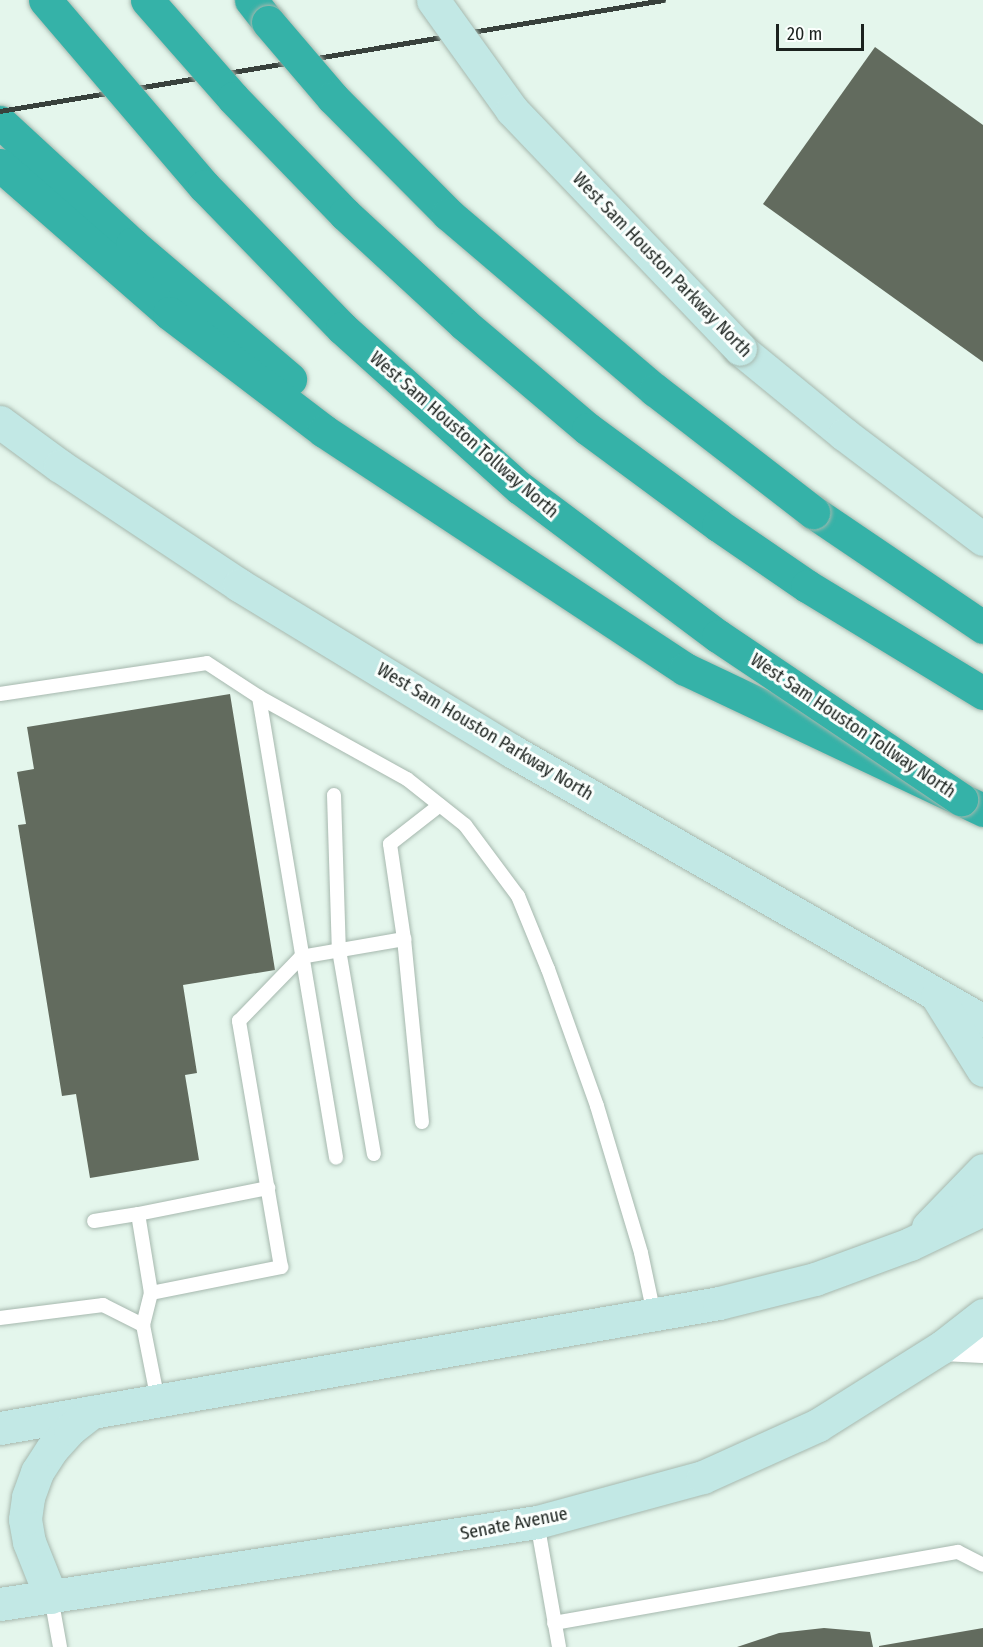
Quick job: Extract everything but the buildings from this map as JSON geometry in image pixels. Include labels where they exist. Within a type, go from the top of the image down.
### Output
[{"type":"highway","name":"West Sam Houston Tollway North","points":[[45,0],[204,186],[333,319],[520,488],[718,636],[972,804]]},
{"type":"highway","points":[[147,0],[240,106],[345,214],[439,302],[580,422],[674,493],[789,574],[898,643],[983,693]]},
{"type":"highway","points":[[251,0],[298,58],[370,138],[448,214],[556,307],[685,414],[770,480],[892,567],[983,627]]},
{"type":"highway","points":[[0,122],[132,244],[292,381],[487,537]]},
{"type":"highway","points":[[0,165],[170,313],[324,431],[685,669],[972,804]]},
{"type":"main road","name":"West Sam Houston Parkway North","points":[[433,0],[512,110],[740,349],[853,441],[983,539]]},
{"type":"main road","name":"West Sam Houston Parkway North","points":[[0,422],[60,466],[210,566],[512,751],[983,1021]]},
{"type":"main road","points":[[936,995],[983,1070]]},
{"type":"main road","points":[[910,1244],[983,1170]]},
{"type":"main road","points":[[0,1428],[719,1303],[815,1279],[910,1244],[983,1209]]},
{"type":"main road","name":"Senate Avenue","points":[[0,1604],[537,1522],[703,1477],[818,1425],[942,1347],[983,1314]]},
{"type":"main road","points":[[51,1598],[29,1542],[25,1519],[28,1497],[38,1472],[52,1449],[70,1429],[92,1412]]},
{"type":"street","points":[[942,1347],[983,1349]]},
{"type":"lane","points":[[0,694],[207,663],[259,697],[406,779],[465,825],[518,896],[548,969],[597,1106],[641,1253],[654,1314]]},
{"type":"lane","points":[[259,697],[336,1158]]},
{"type":"lane","points":[[334,795],[339,950],[374,1154]]},
{"type":"lane","points":[[422,1122],[404,939],[390,844],[440,806]]},
{"type":"lane","points":[[151,1293],[282,1267],[239,1021],[301,957],[404,939]]},
{"type":"lane","points":[[94,1221],[268,1188]]},
{"type":"lane","points":[[138,1214],[151,1293],[143,1325],[158,1401]]},
{"type":"lane","points":[[0,1318],[104,1305],[143,1325]]},
{"type":"lane","points":[[537,1522],[559,1647]]},
{"type":"lane","points":[[554,1623],[958,1552],[983,1565]]},
{"type":"lane","points":[[51,1598],[60,1647]]},
{"type":"railway","points":[[0,111],[663,0]]}]
